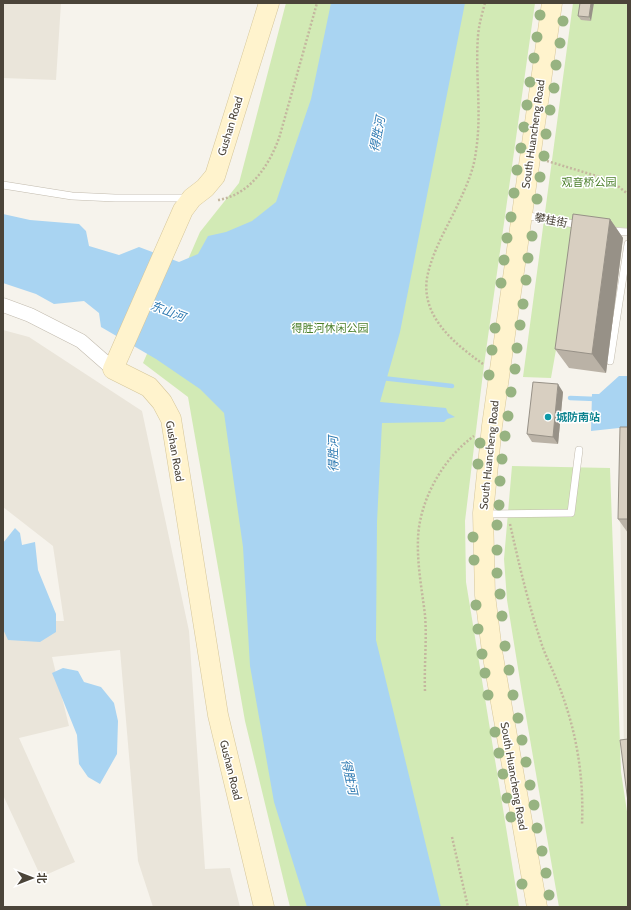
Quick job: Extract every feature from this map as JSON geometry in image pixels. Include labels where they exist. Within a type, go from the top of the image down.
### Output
[{"type":"street","name":"Gushan Road","points":[[264,907],[218,716],[171,419],[162,402],[149,387],[114,369],[172,232],[183,210],[192,198],[205,188],[215,176],[269,3]]},
{"type":"street","name":"South Huancheng Road","points":[[537,907],[492,651],[485,595],[483,514],[492,426],[529,156],[552,3]]},
{"type":"street","points":[[3,305],[30,315],[81,341],[114,369]]},
{"type":"lane","points":[[3,184],[72,196],[115,198],[192,198]]},
{"type":"lane","name":"攀桂街","points":[[521,214],[587,227]]},
{"type":"lane","points":[[602,229],[628,232]]},
{"type":"lane","points":[[610,361],[628,244]]},
{"type":"lane","points":[[483,514],[571,513],[579,450]]},
{"type":"path","points":[[220,200],[234,196],[248,186],[263,170],[272,156],[280,135],[317,3]]},
{"type":"path","points":[[484,365],[460,347],[442,328],[430,308],[427,279],[436,252],[474,166],[478,136],[478,37],[480,20],[485,3]]},
{"type":"path","points":[[529,156],[610,180],[628,194]]},
{"type":"path","points":[[425,691],[425,629],[418,560],[420,520],[429,494],[443,466],[468,441]]},
{"type":"path","points":[[507,514],[524,588],[534,621],[542,645],[558,682],[575,736],[582,785],[582,824]]},
{"type":"path","points":[[452,837],[468,907]]},
{"type":"shaded area","points":[[3,3],[61,3],[56,80],[3,78]]},
{"type":"shaded area","points":[[3,330],[29,337],[142,411],[189,631],[205,869],[230,868],[240,907],[153,907],[138,861],[120,650],[52,657],[69,726],[19,738],[75,862],[41,877],[3,795],[3,621],[64,621],[53,546],[3,507]]},
{"type":"shaded area","points":[[628,440],[628,775],[624,753],[619,441]]},
{"type":"green space","name":"得胜河休闲公园","points":[[286,3],[535,3],[484,365],[465,521],[466,582],[519,907],[290,907],[245,721],[188,397],[143,363],[200,232],[239,183]]},
{"type":"green space","name":"观音桥公园","points":[[573,3],[628,3],[628,228],[599,226],[579,220],[551,378],[523,377]]},
{"type":"green space","points":[[512,466],[610,468],[621,772],[628,818],[628,907],[559,907],[507,600],[504,559]]},
{"type":"water","points":[[331,3],[465,3],[400,332],[380,402],[446,408],[448,413],[455,417],[447,419],[444,422],[382,423],[377,522],[376,640],[441,907],[307,907],[274,802],[250,666],[243,547],[224,413],[200,389],[156,359],[101,327],[99,313],[84,301],[54,304],[36,294],[3,283],[3,214],[30,220],[79,224],[86,231],[89,246],[119,255],[139,247],[179,262],[198,254],[208,236],[226,232],[252,221],[276,202],[311,99]]},
{"type":"water","points":[[619,376],[628,376],[628,427],[591,431],[592,394],[599,394]]},
{"type":"water","points":[[15,528],[20,533],[22,545],[35,542],[38,570],[56,614],[56,632],[40,642],[8,640],[3,629],[3,543]]},
{"type":"water","points":[[63,668],[78,671],[84,682],[101,687],[114,703],[118,721],[117,754],[100,784],[88,777],[79,764],[77,735],[52,673]]},
{"type":"building","points":[[580,3],[591,3],[589,17],[578,16]]},
{"type":"building","points":[[573,214],[610,219],[592,354],[555,349]]},
{"type":"building","name":"城防南站","points":[[533,382],[558,384],[553,437],[527,434]]},
{"type":"building","points":[[620,427],[628,427],[628,519],[618,519]]},
{"type":"building","points":[[628,739],[628,802],[620,740]]},
{"type":"waterway","points":[[382,378],[452,386]]},
{"type":"waterway","points":[[570,398],[596,399]]},
{"type":"place","name":"城防南站","points":[[548,417]]},
{"type":"water label","name":"得胜河","points":[[377,134]]},
{"type":"water label","name":"东山河","points":[[168,311]]},
{"type":"water label","name":"得胜河","points":[[333,454]]},
{"type":"water label","name":"得胜河","points":[[350,777]]}]
